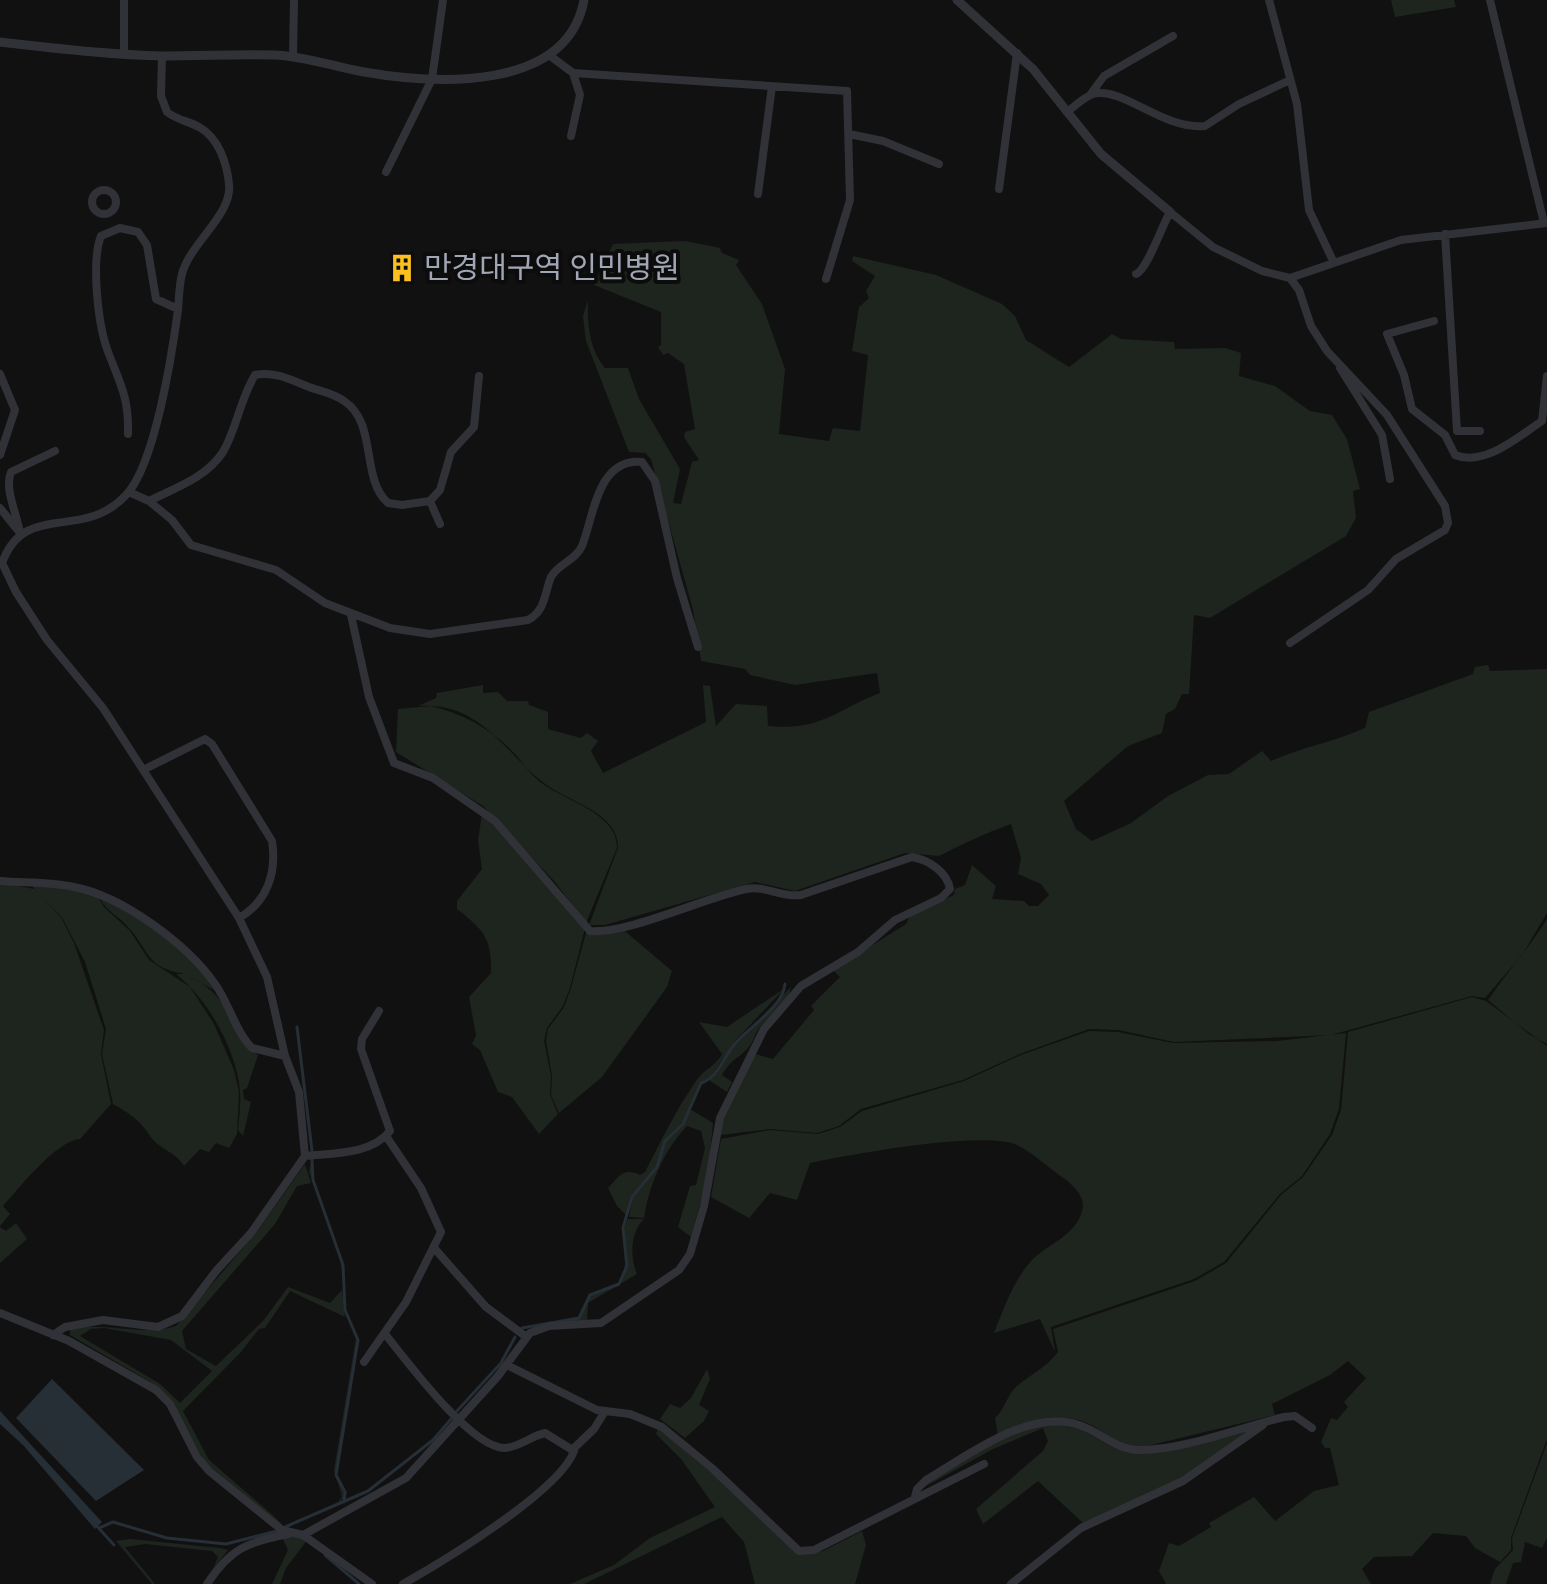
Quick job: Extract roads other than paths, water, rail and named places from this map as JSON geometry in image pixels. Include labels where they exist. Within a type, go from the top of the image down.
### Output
[{"type":"street","points":[[124,0],[124,54]]},
{"type":"street","points":[[293,56],[294,0]]},
{"type":"street","points":[[386,172],[432,79],[443,0]]},
{"type":"street","points":[[0,42],[162,56],[293,56],[364,72],[432,79],[502,73],[537,63],[549,55],[572,28],[584,0]]},
{"type":"street","points":[[957,0],[1017,53],[1101,154],[1170,212],[1213,247],[1262,271],[1290,278],[1385,243],[1546,223],[1490,0]]},
{"type":"street","points":[[1269,0],[1306,157],[1309,210],[1334,263]]},
{"type":"street","points":[[1067,112],[1090,95],[1104,76],[1173,36]]},
{"type":"street","points":[[999,189],[1017,53]]},
{"type":"street","points":[[549,55],[573,73],[847,91],[850,200],[826,279]]},
{"type":"street","points":[[53,1335],[65,1327],[103,1320],[145,1327],[173,1323],[251,1233],[305,1156],[299,1092],[285,1056],[267,977],[239,918],[92,692],[71,673],[47,640],[1,566],[8,546],[20,533],[40,525],[94,517],[117,505],[140,478],[152,442],[182,273],[192,250],[226,206],[229,183],[216,142],[199,127],[167,112],[161,96],[162,56]]},
{"type":"street","points":[[571,136],[580,95],[573,73]]},
{"type":"street","points":[[1090,95],[1117,96],[1166,122],[1198,127],[1213,123],[1239,104],[1290,80]]},
{"type":"street","points":[[758,194],[772,86]]},
{"type":"street","points":[[849,134],[883,141],[939,164]]},
{"type":"street","points":[[1136,274],[1146,267],[1155,238],[1170,212]]},
{"type":"street","points":[[109,213],[113,229]]},
{"type":"street","points":[[128,434],[121,380],[106,347],[98,291],[97,247],[101,236],[113,229],[138,232],[147,245],[156,299],[178,309]]},
{"type":"street","points":[[1445,234],[1457,431],[1480,431]]},
{"type":"street","points":[[1290,278],[1299,290],[1316,334],[1382,435],[1390,479]]},
{"type":"street","points":[[1434,321],[1387,334],[1404,375],[1412,409],[1445,435],[1455,455],[1478,458],[1542,421],[1547,376]]},
{"type":"street","points":[[1290,643],[1368,590],[1396,559],[1445,530],[1448,523],[1445,506],[1395,426],[1370,394],[1335,360]]},
{"type":"street","points":[[149,501],[199,475],[216,460],[228,442],[242,397],[255,375],[268,372],[343,400],[353,409],[363,430],[376,485],[388,503],[402,505],[430,501],[440,490],[451,452],[474,427],[479,376]]},
{"type":"street","points":[[0,374],[15,410],[0,455]]},
{"type":"street","points":[[20,533],[8,478],[19,467],[55,451]]},
{"type":"street","points":[[129,492],[149,501],[172,520],[191,545],[276,570],[325,603],[351,615],[390,628],[430,634],[528,620],[541,609],[555,572],[582,548],[589,517],[610,474],[631,461],[642,462],[655,481],[677,578],[698,647]]},
{"type":"street","points":[[0,498],[2,509],[20,533]]},
{"type":"street","points":[[430,501],[440,524]]},
{"type":"street","points":[[303,1535],[406,1478],[507,1365],[525,1336],[549,1326],[601,1323],[679,1270],[690,1254],[704,1206],[720,1118],[764,1029],[801,986],[858,952],[895,920],[945,896],[950,885],[935,867],[912,857],[801,895],[789,897],[751,888],[620,926],[590,931],[495,821],[433,778],[394,763],[371,705],[351,615]]},
{"type":"street","points":[[143,770],[195,741],[205,739],[212,744],[265,829],[274,853],[262,901],[239,918]]},
{"type":"street","points":[[0,881],[71,886],[112,899],[142,917],[202,967],[217,986],[252,1048],[285,1056]]},
{"type":"street","points":[[305,1156],[346,1153],[386,1136],[390,1131],[361,1049],[362,1039],[379,1011]]},
{"type":"street","points":[[364,1362],[385,1334],[435,1249],[441,1232],[440,1224],[386,1136]]},
{"type":"street","points":[[435,1249],[486,1307],[525,1336]]},
{"type":"street","points":[[0,1313],[132,1374],[163,1396],[197,1457],[209,1471],[282,1530],[303,1535],[372,1584]]},
{"type":"street","points":[[385,1334],[458,1422],[503,1448],[545,1433],[573,1449]]},
{"type":"street","points":[[507,1365],[604,1413],[630,1414],[662,1427],[713,1469],[799,1551],[814,1550],[984,1464]]},
{"type":"street","points":[[403,1584],[473,1544],[545,1486],[571,1460],[573,1449],[594,1429],[604,1413]]},
{"type":"street","points":[[915,1497],[917,1489],[926,1480],[997,1439],[1035,1426],[1079,1425],[1113,1444],[1146,1450],[1284,1417],[1295,1416],[1312,1428]]},
{"type":"street","points":[[1011,1584],[1081,1528],[1183,1481],[1246,1435],[1284,1417]]},
{"type":"street","points":[[207,1584],[225,1558],[236,1549],[293,1533]]},
{"type":"waterway","points":[[522,1328],[579,1318],[590,1295],[619,1284],[627,1266],[623,1228],[632,1197],[657,1167],[665,1141],[683,1124],[701,1083],[712,1077],[739,1039],[778,1001],[785,984]]},
{"type":"waterway","points":[[297,1027],[312,1151]]},
{"type":"waterway","points":[[312,1159],[313,1180],[343,1265],[345,1310],[358,1340],[336,1475],[345,1492],[344,1502]]},
{"type":"waterway","points":[[457,1411],[501,1363],[515,1337]]},
{"type":"waterway","points":[[285,1527],[368,1491],[433,1440],[451,1419]]},
{"type":"waterway","points":[[99,1528],[113,1522],[167,1538],[226,1544],[277,1531]]},
{"type":"waterway","points":[[95,1524],[114,1545]]},
{"type":"waterway","points":[[325,1555],[359,1584]]},
{"type":"place","name":"만경대구역 인민병원","points":[[402,268]]}]
